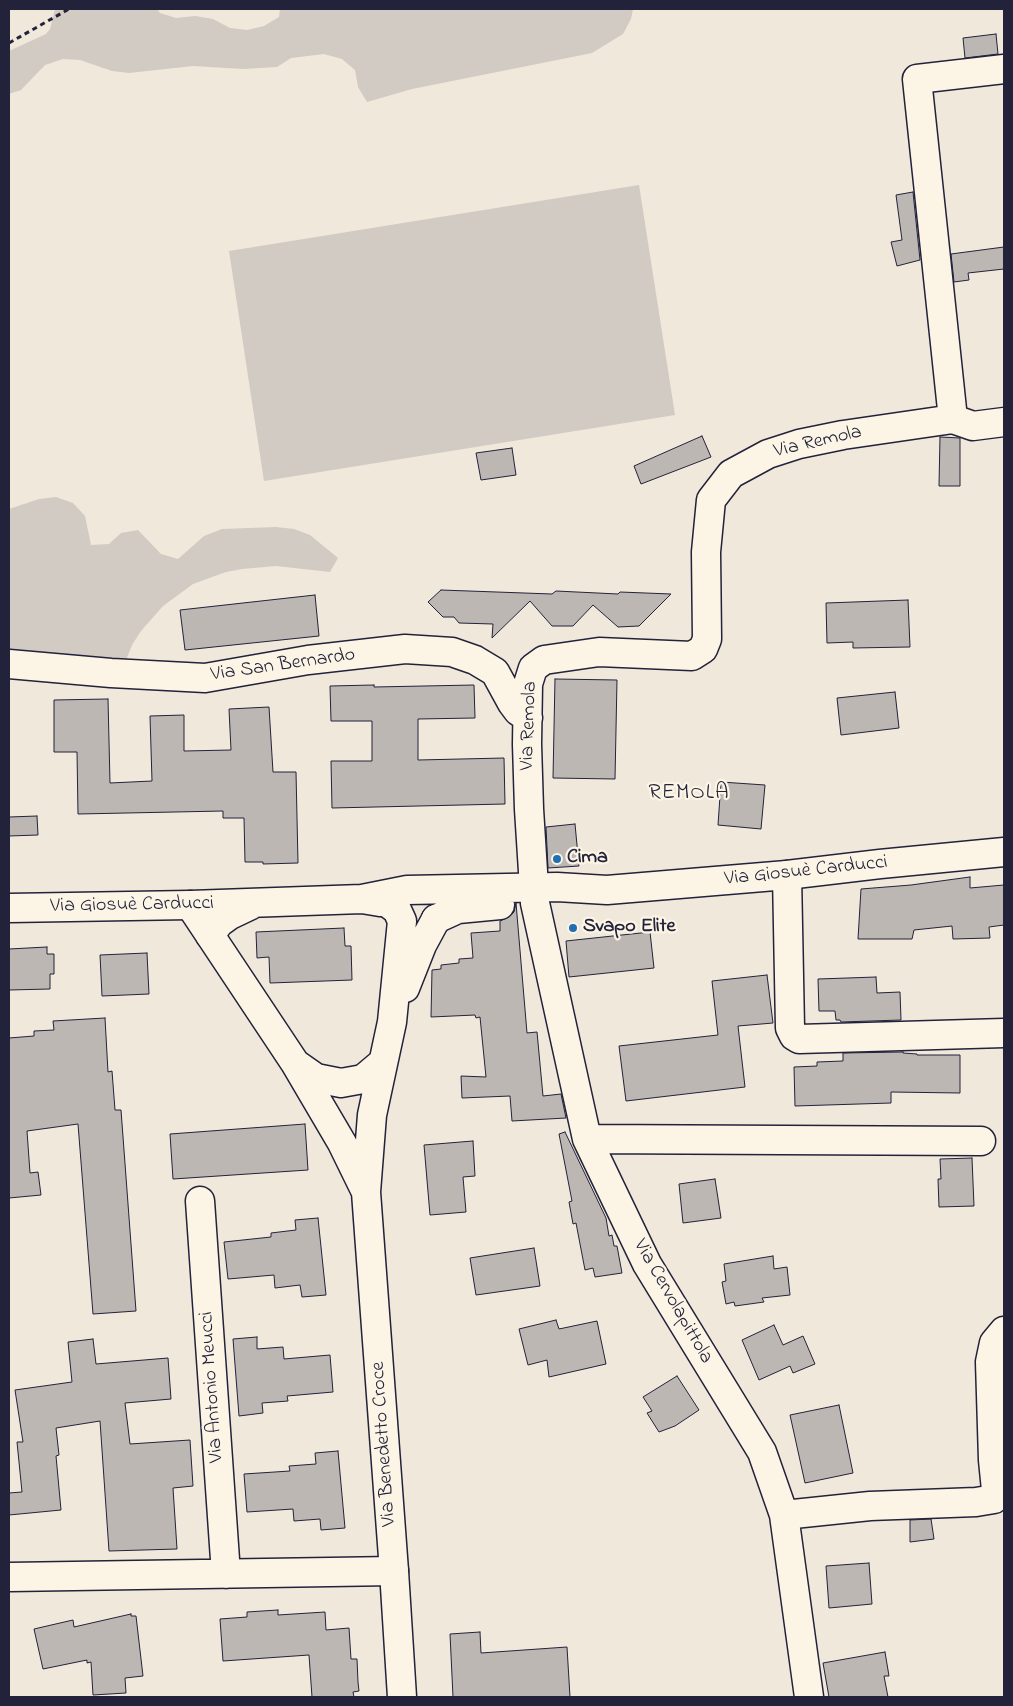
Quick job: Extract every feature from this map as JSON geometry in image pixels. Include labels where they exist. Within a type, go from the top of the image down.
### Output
[{"type":"street","points":[[1004,69],[917,79],[953,419],[973,426],[1004,422]]},
{"type":"street","name":"Via Remola","points":[[534,895],[527,744],[528,684],[533,668],[544,660],[599,652],[692,656],[703,649],[707,639],[706,552],[711,500],[731,474],[768,454],[800,444],[843,435],[953,419]]},
{"type":"street","name":"Via San Bernardo","points":[[9,664],[111,673],[205,678],[308,660],[405,650],[452,652],[475,660],[496,672],[512,703],[518,711],[528,718]]},
{"type":"street","name":"Via Giosuè Carducci","points":[[436,920],[458,908],[534,895],[787,875],[1004,852]]},
{"type":"street","points":[[787,875],[790,1028],[794,1036],[799,1039],[1004,1033]]},
{"type":"street","name":"Via Giosuè Carducci","points":[[9,908],[255,903],[362,898],[407,890],[534,895]]},
{"type":"street","name":"Via Cervolapittola","points":[[534,895],[587,1139],[647,1264],[762,1452],[784,1516],[809,1697]]},
{"type":"street","name":"Via Giosuè Carducci","points":[[362,898],[389,904]]},
{"type":"street","name":"Via Giosuè Carducci","points":[[210,935],[219,923],[230,915],[255,903]]},
{"type":"street","name":"Via Benedetto Croce","points":[[389,904],[397,910],[402,921],[392,1022]]},
{"type":"street","name":"Via Benedetto Croce","points":[[190,905],[295,1063],[342,1143],[366,1192]]},
{"type":"street","name":"Via Benedetto Croce","points":[[402,1697],[366,1192],[372,1115],[392,1022],[422,945],[436,920]]},
{"type":"street","name":"Via Benedetto Croce","points":[[295,1063],[316,1078],[341,1083],[363,1079],[382,1063]]},
{"type":"street","points":[[587,1139],[981,1141]]},
{"type":"street","name":"Via Antonio Meucci","points":[[200,1201],[226,1574]]},
{"type":"street","points":[[784,1516],[870,1506],[994,1500],[996,1490],[993,1460],[990,1362],[994,1343],[1004,1331]]},
{"type":"street","points":[[9,1577],[394,1571]]},
{"type":"path","points":[[9,43],[69,9]]},
{"type":"shaded area","points":[[55,9],[157,9],[160,13],[176,18],[195,16],[213,19],[230,28],[247,30],[264,26],[279,17],[280,9],[633,9],[631,19],[623,34],[592,53],[412,89],[367,102],[358,87],[355,70],[342,59],[324,54],[291,58],[277,67],[243,69],[193,66],[129,73],[112,71],[80,60],[63,59],[45,65],[21,90],[9,94],[9,51],[46,34],[50,29]]},
{"type":"shaded area","points":[[639,185],[675,415],[264,481],[229,251]]},
{"type":"shaded area","points":[[56,497],[73,503],[85,516],[91,545],[109,544],[121,533],[138,530],[161,554],[178,559],[204,536],[222,529],[276,527],[294,529],[310,535],[338,558],[330,572],[276,566],[226,572],[193,584],[163,606],[141,631],[132,645],[125,663],[9,655],[9,509],[39,499]]},
{"type":"building","points":[[996,34],[998,54],[965,58],[963,38]]},
{"type":"building","points":[[913,192],[920,260],[897,266],[891,242],[902,240],[896,195]]},
{"type":"building","points":[[1004,247],[1004,269],[968,273],[969,280],[954,282],[951,254]]},
{"type":"building","points":[[702,436],[711,457],[641,484],[634,466]]},
{"type":"building","points":[[940,437],[960,438],[960,486],[939,486]]},
{"type":"building","points":[[512,448],[516,475],[481,480],[476,453]]},
{"type":"building","points":[[441,590],[552,594],[556,591],[671,594],[639,626],[618,627],[593,605],[573,626],[552,626],[530,601],[492,638],[493,624],[459,623],[454,617],[443,617],[428,602]]},
{"type":"building","points":[[315,595],[319,636],[185,650],[180,610]]},
{"type":"building","points":[[908,600],[910,647],[853,648],[853,642],[827,643],[826,603]]},
{"type":"building","points":[[555,679],[617,680],[615,779],[553,778]]},
{"type":"building","points":[[374,685],[374,687],[474,685],[475,718],[418,719],[418,760],[504,758],[505,804],[332,808],[331,761],[372,761],[372,721],[331,721],[330,686]]},
{"type":"building","points":[[895,692],[899,728],[841,735],[837,698]]},
{"type":"building","points":[[108,699],[110,783],[152,781],[150,716],[184,715],[184,751],[231,750],[229,709],[269,707],[273,772],[296,772],[298,863],[263,864],[263,862],[245,862],[244,818],[223,818],[223,811],[78,814],[77,752],[54,752],[54,700]]},
{"type":"building","points":[[721,782],[765,785],[761,829],[718,825]]},
{"type":"building","points":[[37,816],[38,835],[9,836],[9,817]]},
{"type":"building","points":[[575,824],[579,866],[548,868],[546,827]]},
{"type":"building","points":[[970,877],[970,888],[1004,885],[1004,925],[989,927],[990,938],[953,939],[952,926],[914,930],[912,939],[858,939],[861,889]]},
{"type":"building","points":[[516,903],[527,1033],[537,1032],[543,1096],[561,1094],[566,1118],[512,1121],[510,1096],[462,1098],[461,1076],[486,1077],[480,1017],[476,1018],[475,1015],[431,1017],[432,970],[441,969],[441,965],[459,963],[459,959],[473,958],[471,933],[500,931],[500,921],[509,917],[514,912]]},
{"type":"building","points":[[344,928],[345,946],[351,946],[352,980],[270,983],[269,957],[257,958],[256,932]]},
{"type":"building","points":[[650,932],[654,968],[569,977],[566,941]]},
{"type":"building","points":[[47,947],[47,954],[54,954],[54,974],[50,974],[50,989],[9,990],[9,949]]},
{"type":"building","points":[[147,953],[149,994],[102,996],[100,955]]},
{"type":"building","points":[[767,975],[773,1023],[738,1026],[745,1087],[626,1101],[619,1046],[718,1035],[712,981]]},
{"type":"building","points":[[876,977],[877,993],[900,992],[901,1020],[841,1022],[836,1020],[835,1011],[819,1011],[818,979]]},
{"type":"building","points":[[105,1018],[108,1072],[112,1071],[115,1110],[121,1110],[136,1311],[93,1314],[78,1124],[27,1131],[30,1173],[38,1172],[41,1195],[9,1198],[9,1038],[34,1036],[34,1031],[54,1030],[53,1021]]},
{"type":"building","points":[[903,1052],[917,1055],[960,1055],[960,1093],[891,1092],[891,1103],[795,1106],[794,1067],[817,1066],[817,1062],[843,1061],[843,1053]]},
{"type":"building","points":[[305,1124],[308,1170],[173,1179],[170,1134]]},
{"type":"building","points":[[565,1132],[606,1218],[609,1236],[612,1235],[614,1246],[617,1246],[622,1273],[595,1277],[593,1268],[585,1270],[576,1223],[573,1224],[569,1202],[572,1201],[559,1134]]},
{"type":"building","points":[[473,1141],[475,1176],[463,1177],[466,1212],[430,1215],[424,1145]]},
{"type":"building","points":[[972,1158],[974,1206],[939,1207],[938,1179],[941,1179],[940,1159]]},
{"type":"building","points":[[715,1179],[721,1218],[683,1223],[679,1184]]},
{"type":"building","points":[[318,1218],[326,1295],[302,1297],[300,1285],[275,1288],[274,1275],[228,1279],[224,1242],[271,1237],[271,1233],[296,1230],[295,1220]]},
{"type":"building","points":[[534,1248],[540,1286],[476,1295],[470,1258]]},
{"type":"building","points":[[773,1256],[774,1269],[787,1267],[790,1295],[762,1298],[764,1302],[735,1306],[734,1302],[726,1304],[722,1282],[726,1281],[724,1264]]},
{"type":"building","points":[[556,1320],[559,1329],[597,1321],[606,1364],[549,1377],[547,1360],[528,1365],[519,1329]]},
{"type":"building","points":[[774,1325],[783,1345],[803,1336],[815,1364],[793,1373],[790,1366],[759,1380],[742,1340]]},
{"type":"building","points":[[257,1337],[257,1349],[283,1347],[284,1359],[330,1355],[333,1392],[287,1396],[288,1401],[262,1403],[263,1413],[239,1416],[233,1339]]},
{"type":"building","points":[[93,1339],[96,1364],[168,1358],[171,1399],[125,1403],[130,1444],[190,1440],[193,1486],[173,1488],[177,1549],[109,1551],[100,1421],[56,1428],[59,1455],[56,1456],[61,1510],[9,1515],[9,1493],[22,1492],[17,1442],[23,1442],[15,1390],[72,1382],[68,1342]]},
{"type":"building","points":[[677,1376],[699,1410],[675,1426],[659,1432],[647,1413],[652,1411],[643,1397]]},
{"type":"building","points":[[839,1405],[853,1473],[805,1483],[790,1415]]},
{"type":"building","points":[[338,1451],[345,1528],[321,1530],[320,1519],[294,1521],[293,1509],[247,1512],[244,1474],[290,1471],[289,1466],[316,1464],[315,1453]]},
{"type":"building","points":[[931,1519],[934,1539],[910,1542],[910,1520]]},
{"type":"building","points":[[869,1563],[872,1604],[829,1608],[826,1566]]},
{"type":"building","points":[[278,1610],[278,1615],[325,1612],[326,1630],[349,1628],[351,1659],[357,1659],[359,1691],[353,1692],[354,1697],[312,1697],[309,1655],[223,1661],[220,1619],[247,1617],[247,1612]]},
{"type":"building","points":[[131,1614],[131,1616],[136,1616],[143,1676],[125,1678],[126,1693],[93,1695],[91,1662],[87,1663],[87,1660],[43,1669],[34,1629],[73,1620],[74,1627]]},
{"type":"building","points":[[480,1632],[481,1653],[567,1647],[570,1697],[453,1697],[450,1634]]},
{"type":"building","points":[[885,1652],[889,1676],[884,1676],[888,1697],[829,1697],[823,1663]]},
{"type":"place","name":"Cima","points":[[557,859]]},
{"type":"place","name":"Svapo Elite","points":[[573,928]]},
{"type":"district","name":"REMOLA","points":[[689,794]]}]
